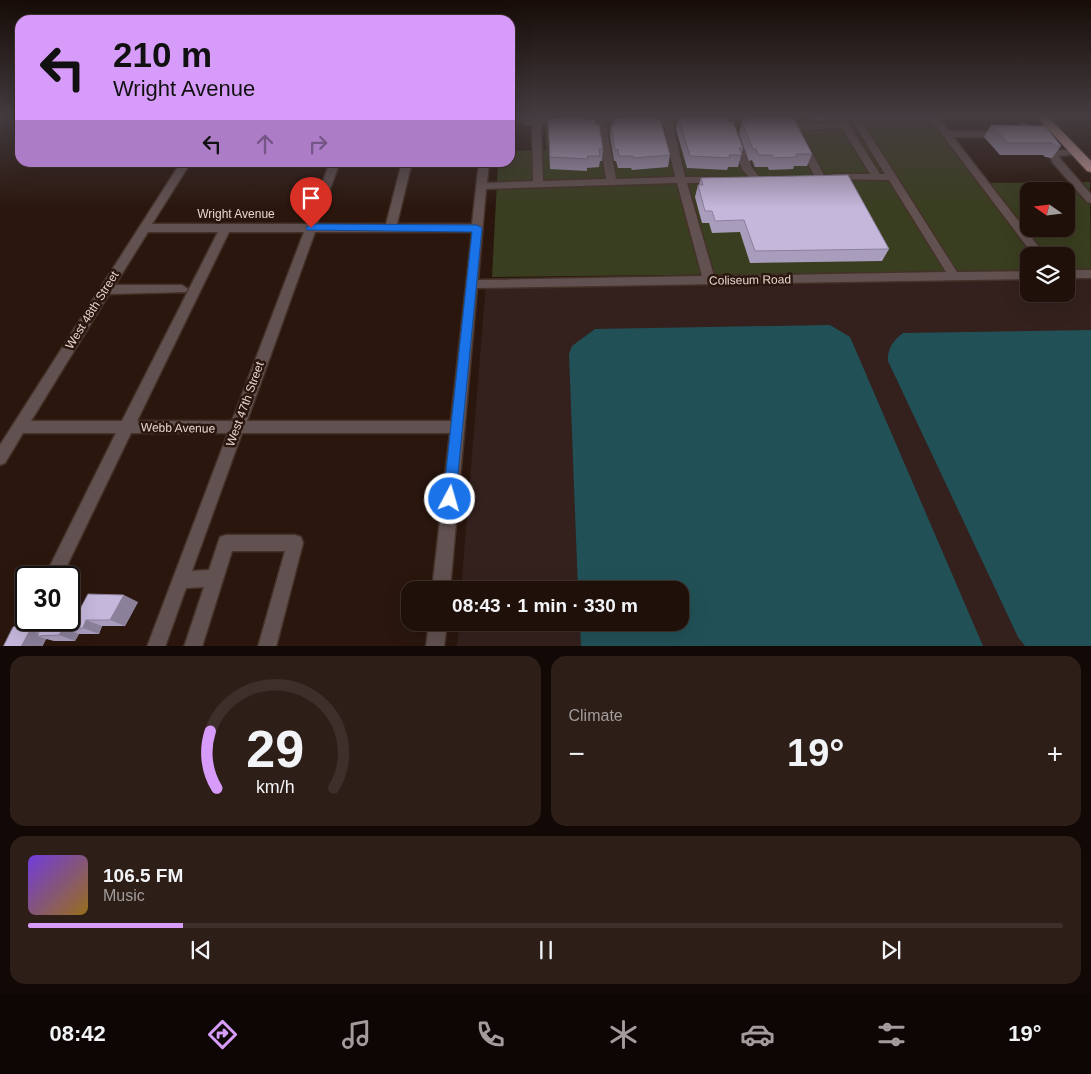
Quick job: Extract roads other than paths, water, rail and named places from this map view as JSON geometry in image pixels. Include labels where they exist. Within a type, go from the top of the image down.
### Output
[{"type":"highway","points":[[1070,147],[1091,168]]},
{"type":"street","points":[[537,147],[538,185]]},
{"type":"street","points":[[605,147],[611,182]]},
{"type":"street","points":[[674,147],[709,280]]},
{"type":"street","points":[[481,186],[761,179],[747,169],[739,147]]},
{"type":"street","points":[[801,147],[816,177],[892,177]]},
{"type":"street","points":[[859,147],[876,176]]},
{"type":"street","points":[[873,147],[954,276]]},
{"type":"street","points":[[957,147],[1033,247]]},
{"type":"street","points":[[1048,147],[1054,153],[1056,161],[1091,200]]},
{"type":"street","points":[[1054,153],[1075,152]]},
{"type":"street","name":"West 48th Street","points":[[0,458],[183,167]]},
{"type":"street","name":"West 47th Street","points":[[156,646],[333,167]]},
{"type":"street","points":[[392,228],[406,167]]},
{"type":"street","points":[[442,581],[483,167]]},
{"type":"street","name":"Wright Avenue","points":[[144,228],[477,228]]},
{"type":"street","points":[[58,566],[225,228]]},
{"type":"street","points":[[1075,274],[1091,274]]},
{"type":"street","name":"Coliseum Road","points":[[471,284],[1020,275]]},
{"type":"street","points":[[105,290],[182,289]]},
{"type":"street","name":"Webb Avenue","points":[[18,428],[457,427]]},
{"type":"street","points":[[193,646],[226,543],[295,543],[267,646]]},
{"type":"street","points":[[180,580],[214,578]]},
{"type":"street","points":[[436,646],[437,631]]},
{"type":"water","points":[[830,325],[850,337],[983,646],[581,646],[580,631],[689,631],[689,581],[578,581],[569,354],[572,346],[595,329]]},
{"type":"water","points":[[1091,330],[1091,646],[1025,646],[1018,637],[888,361],[889,353],[894,342],[903,333]]}]
